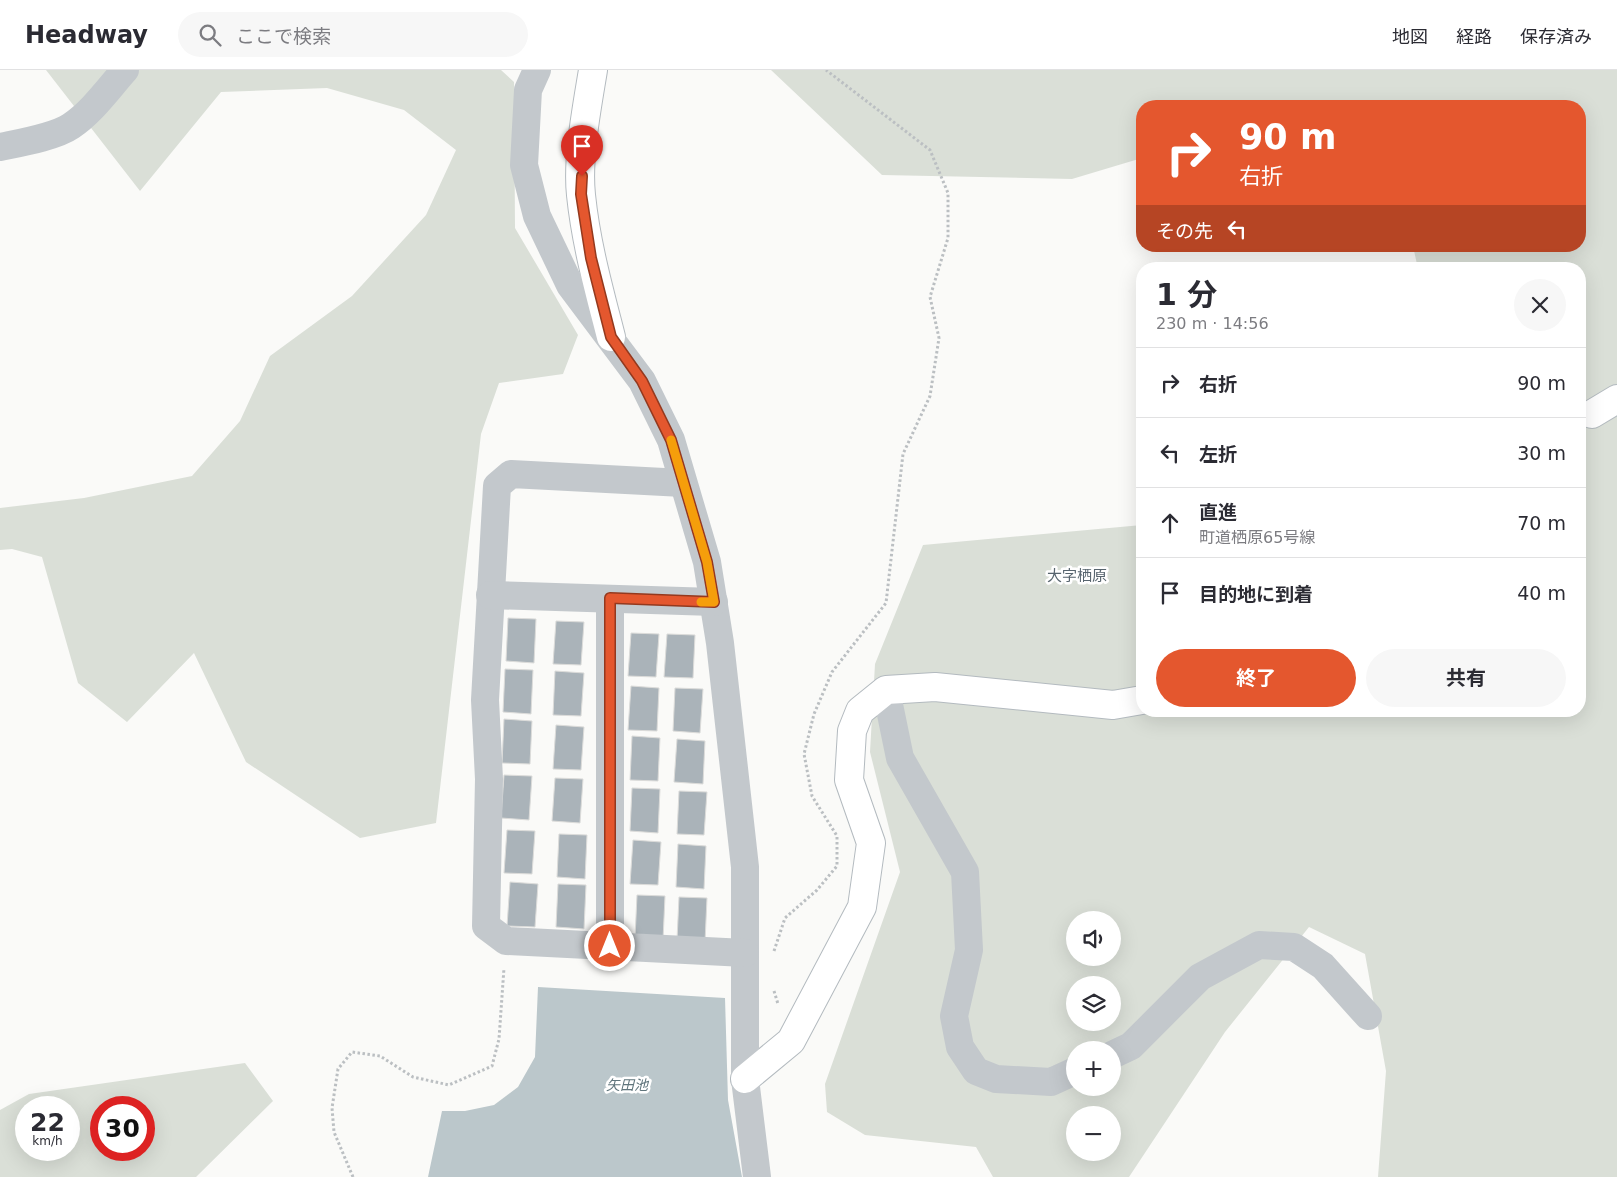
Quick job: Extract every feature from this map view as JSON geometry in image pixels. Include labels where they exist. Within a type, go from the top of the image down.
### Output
[{"type":"street","points":[[0,147],[29,141],[70,127],[93,106],[125,70]]},
{"type":"street","points":[[537,70],[528,90],[524,165],[537,216],[570,285],[611,337],[646,389],[671,440],[707,562],[720,643],[745,867],[745,1078],[756,1177]]},
{"type":"street","points":[[593,70],[584,125],[581,194],[591,258],[611,337]]},
{"type":"street","points":[[1592,414],[1617,399]]},
{"type":"street","points":[[683,482],[511,474],[497,486],[484,700],[489,779],[486,926],[506,941],[745,953]]},
{"type":"street","points":[[490,595],[714,602]]},
{"type":"street","points":[[610,598],[610,946]]},
{"type":"street","points":[[745,1078],[791,1041],[862,907],[871,843],[849,780],[852,731],[860,711],[886,690],[935,687],[1113,706],[1136,701]]},
{"type":"street","points":[[886,690],[900,758],[965,872],[969,950],[954,1016],[960,1047],[976,1071],[996,1080],[1051,1082],[1066,1076]]},
{"type":"street","points":[[1121,1051],[1131,1046],[1200,977],[1259,945],[1294,947],[1323,966],[1368,1016]]},
{"type":"path","points":[[774,957],[784,918],[817,890],[837,866],[837,836],[812,796],[804,754],[814,714],[832,672],[886,603],[903,454],[930,396],[939,338],[930,297],[948,238],[948,193],[930,150],[826,70]]},
{"type":"path","points":[[353,1177],[334,1132],[332,1108],[338,1069],[352,1052],[380,1056],[413,1077],[449,1085],[492,1066],[499,1039],[506,941]]},
{"type":"path","points":[[771,983],[791,1041]]},
{"type":"shaded area","points":[[46,70],[501,70],[514,82],[515,228],[578,335],[563,374],[499,383],[481,434],[436,823],[360,838],[246,762],[194,653],[127,722],[78,683],[42,557],[12,549],[0,550],[0,508],[84,498],[192,476],[240,421],[270,356],[352,296],[426,215],[456,150],[404,110],[327,88],[221,92],[140,191]]},
{"type":"shaded area","points":[[771,70],[1617,70],[1617,1177],[1378,1177],[1386,1071],[1365,954],[1309,927],[1225,1032],[1129,1177],[993,1177],[976,1147],[865,1135],[827,1112],[825,1084],[900,872],[870,752],[875,664],[923,545],[1136,526],[1136,717],[1586,717],[1586,262],[1416,262],[1414,252],[1586,252],[1586,100],[1136,100],[1136,160],[1072,179],[882,175]]},
{"type":"shaded area","points":[[245,1063],[273,1101],[196,1177],[0,1177],[0,1110],[15,1102],[15,1161],[80,1161],[80,1096],[25,1096]]},
{"type":"water","name":"矢田池","points":[[538,987],[725,998],[728,1100],[742,1177],[428,1177],[442,1111],[465,1111],[494,1105],[518,1087],[535,1057]]},
{"type":"building","points":[[508,618],[536,619],[534,663],[506,661]]},
{"type":"building","points":[[556,621],[584,622],[581,665],[553,664]]},
{"type":"building","points":[[631,633],[659,634],[656,677],[628,676]]},
{"type":"building","points":[[667,634],[695,635],[693,678],[664,677]]},
{"type":"building","points":[[505,669],[533,670],[531,714],[503,712]]},
{"type":"building","points":[[555,671],[584,673],[581,716],[553,715]]},
{"type":"building","points":[[631,686],[659,688],[657,731],[628,730]]},
{"type":"building","points":[[675,688],[703,689],[700,733],[673,731]]},
{"type":"building","points":[[504,719],[532,721],[530,764],[502,763]]},
{"type":"building","points":[[556,725],[584,727],[581,770],[553,769]]},
{"type":"building","points":[[632,736],[660,738],[658,781],[630,780]]},
{"type":"building","points":[[677,739],[705,741],[703,784],[674,782]]},
{"type":"building","points":[[504,775],[532,776],[529,820],[501,818]]},
{"type":"building","points":[[555,778],[583,779],[580,823],[552,821]]},
{"type":"building","points":[[632,788],[660,789],[658,833],[630,831]]},
{"type":"building","points":[[679,791],[707,792],[704,835],[677,834]]},
{"type":"building","points":[[507,830],[535,831],[532,874],[504,873]]},
{"type":"building","points":[[559,834],[587,835],[585,879],[557,877]]},
{"type":"building","points":[[633,840],[661,842],[658,885],[630,884]]},
{"type":"building","points":[[678,844],[706,846],[704,889],[676,887]]},
{"type":"building","points":[[510,882],[538,884],[535,927],[507,926]]},
{"type":"building","points":[[558,884],[586,885],[584,929],[556,927]]},
{"type":"building","points":[[637,895],[665,896],[663,940],[635,938]]},
{"type":"building","points":[[679,897],[707,898],[705,942],[677,940]]},
{"type":"slow traffic","points":[[671,440],[707,562],[714,602],[701,602]]},
{"type":"district","name":"大字栖原","points":[[1077,576]]},
{"type":"route","points":[[582,176],[581,194],[591,258],[611,337],[642,381],[671,440],[707,562],[714,602],[610,598],[610,946]]}]
